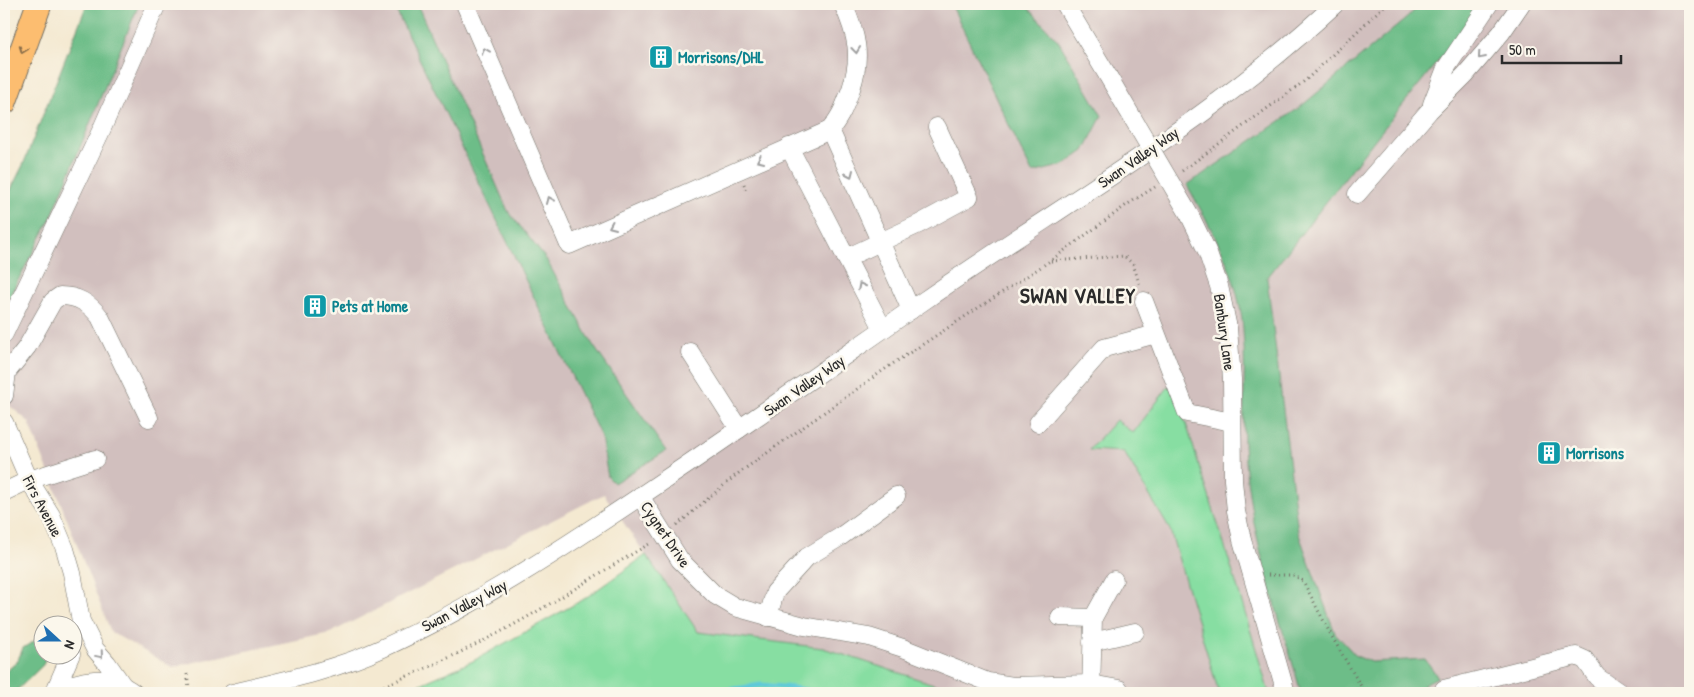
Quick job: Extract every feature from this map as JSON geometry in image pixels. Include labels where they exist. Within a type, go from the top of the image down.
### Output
[{"type":"highway","points":[[4,102],[39,4]]},
{"type":"street","points":[[4,334],[100,132],[157,4]]},
{"type":"street","points":[[465,4],[569,245],[789,146],[830,130],[842,114],[856,72],[858,53],[852,25],[843,4]]},
{"type":"street","name":"Banbury Lane","points":[[1065,4],[1190,216],[1210,260],[1228,328],[1232,379],[1233,480],[1236,511],[1252,577],[1286,693]]},
{"type":"street","name":"Swan Valley Way","points":[[232,693],[316,673],[381,649],[482,598],[577,540],[1219,101],[1310,27],[1335,4]]},
{"type":"street","points":[[1429,111],[1446,68],[1488,4]]},
{"type":"street","points":[[1357,194],[1429,111],[1465,75],[1495,40],[1521,4]]},
{"type":"street","points":[[846,258],[919,224],[969,197],[937,128]]},
{"type":"street","points":[[830,130],[911,310]]},
{"type":"street","points":[[789,146],[883,330]]},
{"type":"street","points":[[4,396],[6,368],[27,347],[56,297],[75,297],[85,301],[100,317],[149,418]]},
{"type":"street","points":[[1144,301],[1187,413],[1232,422]]},
{"type":"street","points":[[1038,423],[1104,348],[1156,334]]},
{"type":"street","points":[[690,352],[739,429]]},
{"type":"street","name":"Firs Avenue","points":[[4,422],[29,480],[52,515],[72,572],[80,614]]},
{"type":"street","points":[[4,492],[29,480],[95,459]]},
{"type":"street","name":"Cygnet Drive","points":[[640,496],[680,560],[715,595],[735,607],[804,626],[877,640],[903,648],[988,682],[1013,686],[1119,689]]},
{"type":"street","points":[[768,617],[775,592],[807,557],[840,537],[896,496]]},
{"type":"street","points":[[1091,688],[1093,618],[1114,580]]},
{"type":"street","points":[[1060,617],[1093,618]]},
{"type":"street","name":"Firs Avenue","points":[[82,623],[95,649],[133,691]]},
{"type":"street","points":[[1092,642],[1135,632]]},
{"type":"street","points":[[1444,689],[1576,656],[1585,660],[1597,677],[1620,693]]},
{"type":"street","points":[[54,693],[67,664]]},
{"type":"street","points":[[54,693],[69,684],[87,680],[105,680],[133,691]]},
{"type":"path","points":[[1178,173],[1306,80],[1386,4]]},
{"type":"path","points":[[366,693],[407,677],[504,630],[665,534],[694,512],[736,475],[888,367],[1050,261],[1128,204],[1161,184]]},
{"type":"path","points":[[1050,261],[1124,256],[1133,264],[1144,301]]},
{"type":"path","points":[[1252,577],[1260,575],[1293,575],[1303,581],[1332,637],[1365,693]]},
{"type":"path","points":[[187,674],[190,693]]},
{"type":"shaded area","name":"SWAN VALLEY","points":[[87,4],[1690,4],[1690,693],[1269,693],[1219,527],[1174,393],[1133,433],[1090,451],[1124,452],[1170,530],[1219,693],[961,693],[823,648],[698,632],[604,494],[330,633],[172,667],[111,632],[29,422],[4,401],[4,203],[23,165]]},
{"type":"green space","points":[[87,4],[139,4],[51,218],[4,307],[4,203],[23,165]]},
{"type":"green space","points":[[393,4],[417,4],[508,211],[546,259],[593,345],[666,451],[614,483],[608,477],[601,437]]},
{"type":"green space","points":[[951,4],[1025,4],[1059,42],[1102,116],[1084,151],[1064,165],[1032,173]]},
{"type":"green space","points":[[1420,4],[1484,4],[1267,278],[1298,532],[1335,633],[1356,656],[1371,662],[1425,659],[1438,677],[1424,684],[1425,693],[1301,693],[1267,576],[1251,508],[1245,461],[1243,329],[1236,289],[1215,236],[1187,185],[1299,108],[1408,17]]},
{"type":"green space","points":[[1169,386],[1179,404],[1187,427],[1269,693],[1219,693],[1170,530],[1124,452],[1089,450],[1116,420],[1133,433]]},
{"type":"green space","points":[[646,555],[698,632],[823,648],[961,693],[400,693],[473,661],[584,599]]},
{"type":"green space","points":[[32,642],[32,664],[43,665],[14,693],[4,693],[4,673],[17,662],[23,648]]},
{"type":"waterway","points":[[710,693],[761,685],[818,693]]},
{"type":"place","name":"Morrisons/DHL","points":[[661,57]]},
{"type":"place","name":"Pets at Home","points":[[315,306]]},
{"type":"place","name":"Morrisons","points":[[1549,453]]},
{"type":"district","name":"SWAN VALLEY","points":[[1078,295]]}]
